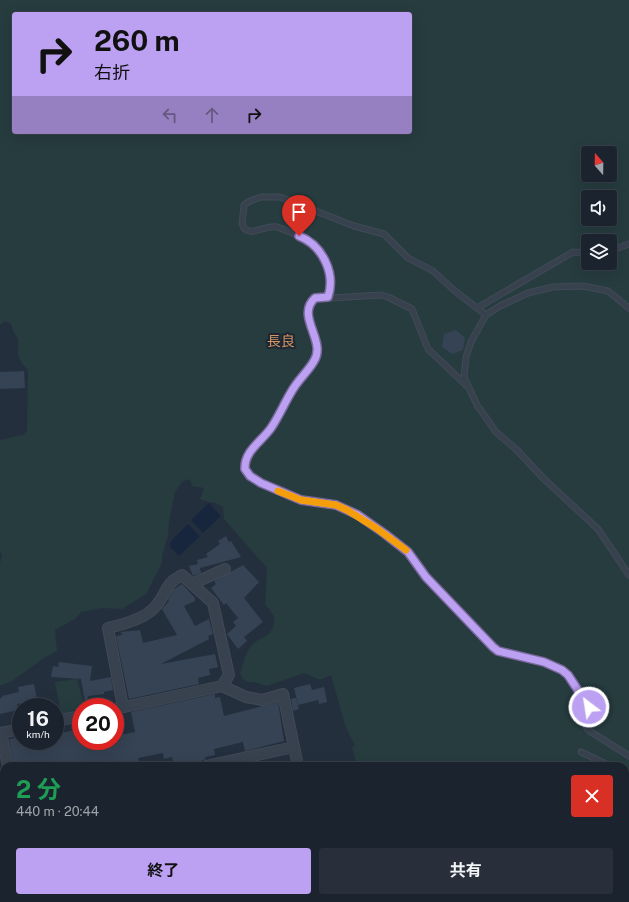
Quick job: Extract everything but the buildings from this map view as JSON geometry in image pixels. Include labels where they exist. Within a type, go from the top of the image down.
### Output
[{"type":"street","points":[[192,584],[225,569]]},
{"type":"street","points":[[118,698],[108,628],[128,623],[155,608],[171,581],[182,575],[213,603],[229,675],[222,686]]},
{"type":"street","points":[[124,707],[222,686],[246,697],[262,700],[283,694],[297,762]]},
{"type":"street","points":[[7,762],[0,733],[12,731]]},
{"type":"street","points":[[225,762],[294,747]]},
{"type":"lane","points":[[328,297],[330,287],[329,270],[324,257],[310,240],[272,226],[252,232],[247,231],[242,224],[244,205],[261,197],[280,197],[354,226],[384,234],[408,258],[433,271],[486,315]]},
{"type":"lane","points":[[617,248],[629,244]]},
{"type":"lane","points":[[477,308],[573,252],[581,253]]},
{"type":"lane","points":[[629,308],[608,291],[583,286],[553,287],[528,293],[500,306],[486,315],[478,327],[466,357],[464,377],[476,405],[496,432],[518,450],[543,478],[598,529],[629,575]]},
{"type":"lane","points":[[468,387],[428,349],[412,309],[381,295],[315,298],[308,308],[308,314],[318,347],[318,354],[314,362],[294,387],[270,430],[247,456],[244,463],[247,472],[261,483],[301,500],[336,505],[358,515],[385,534],[408,552],[426,577],[498,651],[544,662],[557,667],[568,675],[588,703],[586,726],[588,730],[629,756]]},
{"type":"lane","points":[[581,752],[602,762]]},
{"type":"green space","points":[[0,0],[629,0],[629,762],[356,762],[352,747],[355,746],[345,725],[331,675],[320,680],[304,673],[267,686],[255,682],[248,682],[243,679],[240,673],[248,651],[253,644],[269,633],[274,624],[274,616],[265,604],[267,568],[224,519],[223,507],[216,503],[200,499],[204,488],[192,486],[190,479],[182,482],[175,492],[169,522],[168,536],[162,556],[162,563],[146,594],[122,609],[101,608],[81,612],[75,619],[55,630],[57,651],[44,658],[12,681],[0,686],[0,563],[2,556],[0,551],[0,440],[23,435],[27,431],[28,370],[21,362],[18,354],[18,339],[11,324],[5,321],[0,325]]},
{"type":"green space","points":[[77,679],[82,698],[72,698],[72,711],[64,713],[64,698],[58,698],[55,682]]},
{"type":"water","points":[[209,503],[221,516],[203,533],[191,520]]},
{"type":"water","points":[[188,524],[200,536],[179,556],[170,547],[170,542]]},
{"type":"slow traffic","points":[[278,491],[301,500],[336,505],[358,515],[406,550]]},
{"type":"district","name":"長良","points":[[281,341]]},
{"type":"route","points":[[299,236],[310,240],[324,257],[329,270],[330,292],[328,297],[324,296],[315,298],[310,303],[308,308],[308,314],[318,347],[318,354],[314,362],[294,387],[270,430],[247,456],[244,463],[245,469],[250,476],[261,483],[286,494],[301,500],[336,505],[358,515],[404,548],[426,577],[493,647],[498,651],[544,662],[562,670],[568,675],[586,699],[589,707]]}]
